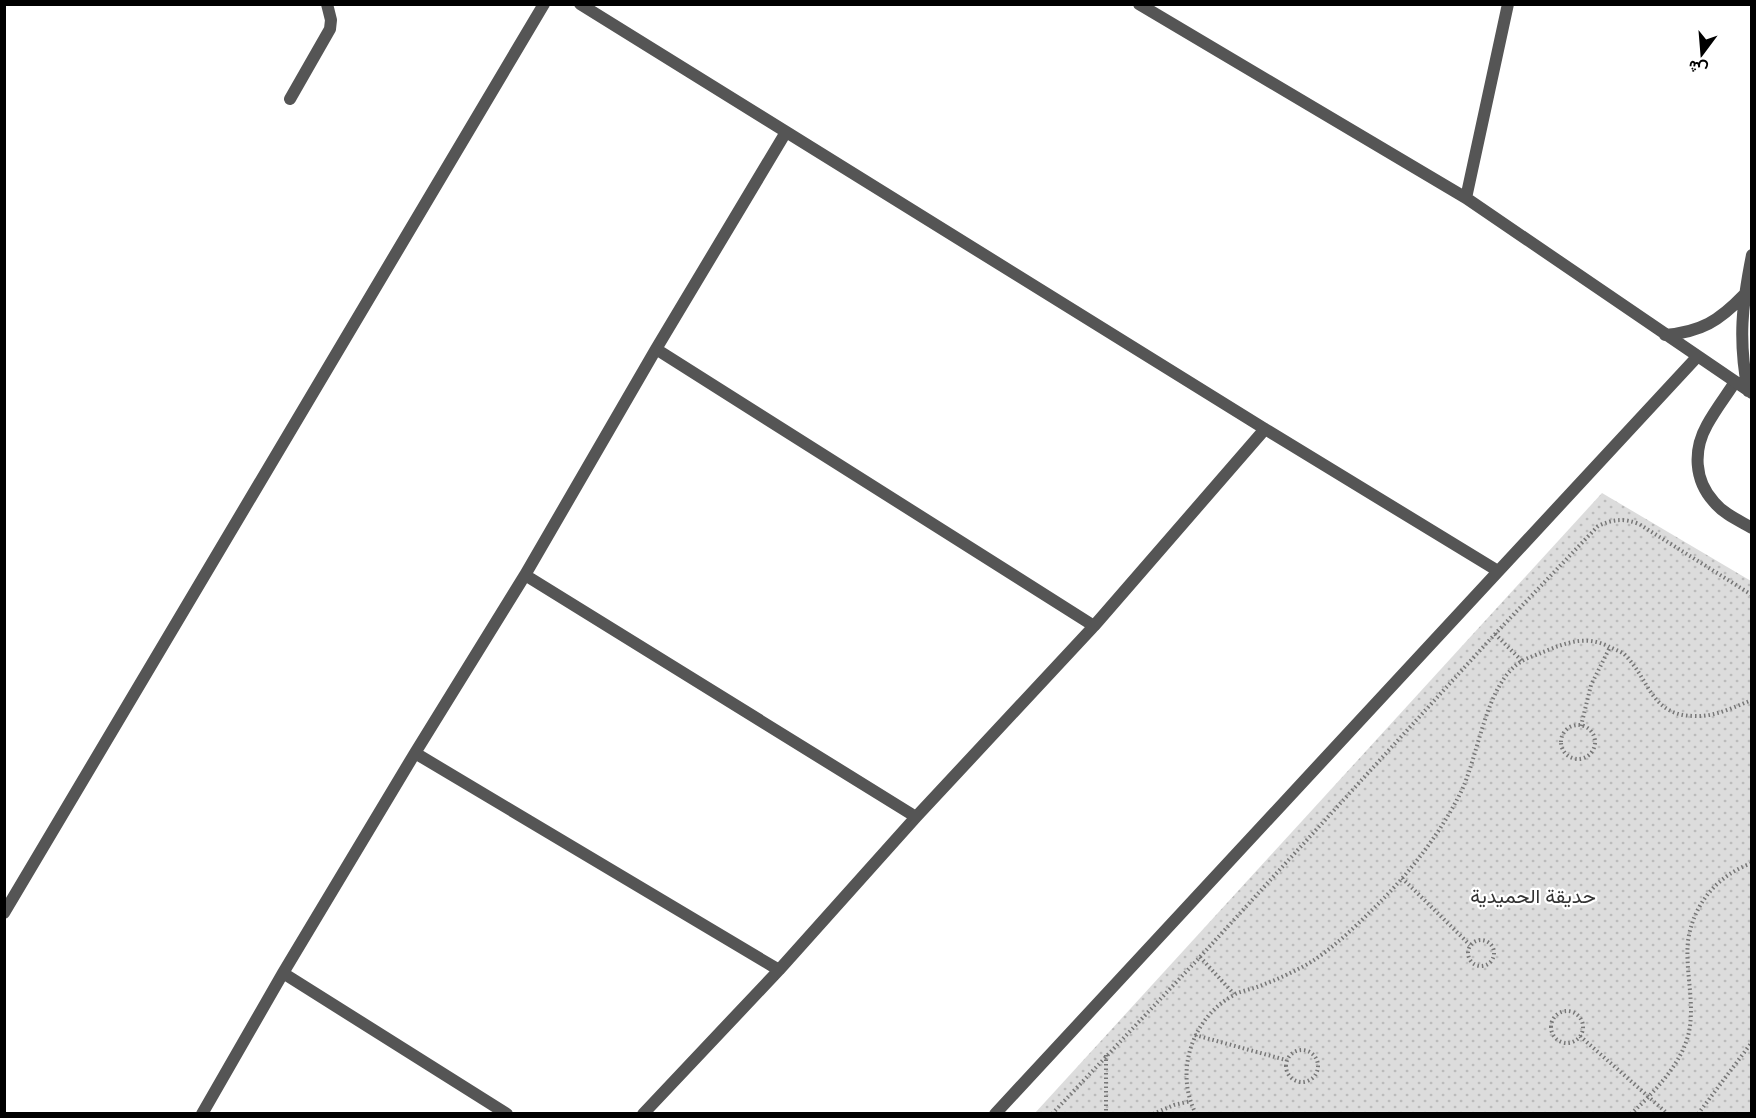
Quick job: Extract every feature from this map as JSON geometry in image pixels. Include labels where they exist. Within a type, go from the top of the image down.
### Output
[{"type":"street","points":[[290,99],[330,28],[331,20],[327,4]]},
{"type":"street","points":[[4,913],[544,4]]},
{"type":"street","points":[[580,4],[1498,571]]},
{"type":"street","points":[[1139,4],[1466,198],[1750,392]]},
{"type":"street","points":[[1466,198],[1508,4]]},
{"type":"street","points":[[202,1113],[415,753],[525,575],[656,349],[786,132]]},
{"type":"street","points":[[1750,392],[1742,353],[1742,315],[1752,255]]},
{"type":"street","points":[[1665,335],[1683,334],[1701,329],[1717,320],[1744,295]]},
{"type":"street","points":[[656,349],[1094,626]]},
{"type":"street","points":[[995,1113],[1697,357]]},
{"type":"street","points":[[1735,382],[1707,425],[1700,441],[1697,457],[1704,489],[1714,503],[1752,528]]},
{"type":"street","points":[[643,1113],[778,970],[916,817],[1094,626],[1265,429]]},
{"type":"street","points":[[525,575],[916,817]]},
{"type":"street","points":[[415,753],[778,970]]},
{"type":"street","points":[[283,973],[507,1113]]},
{"type":"path","points":[[1052,1113],[1200,957],[1495,634],[1598,526],[1618,519],[1639,524],[1752,595]]},
{"type":"path","points":[[1495,634],[1522,661]]},
{"type":"path","points":[[1196,1113],[1187,1094],[1188,1057],[1195,1035],[1209,1015],[1234,994],[1275,980],[1314,960],[1345,935],[1402,878],[1446,820],[1474,761],[1495,693],[1522,661],[1577,640],[1599,642],[1622,653],[1631,662],[1652,696],[1671,711],[1694,717],[1706,716],[1752,700]]},
{"type":"path","points":[[1581,726],[1591,685],[1610,647]]},
{"type":"path","points":[[1572,726],[1581,726],[1589,730],[1594,737],[1595,746],[1590,754],[1575,759],[1566,755],[1561,739],[1564,731],[1572,726]]},
{"type":"path","points":[[1631,1113],[1649,1097],[1677,1060],[1688,1034],[1691,1015],[1688,940],[1699,908],[1719,881],[1752,862]]},
{"type":"path","points":[[1402,878],[1470,945]]},
{"type":"path","points":[[1482,940],[1489,942],[1495,954],[1492,960],[1487,965],[1474,964],[1469,959],[1470,945],[1482,940]]},
{"type":"path","points":[[1200,957],[1234,994]]},
{"type":"path","points":[[1569,1011],[1577,1014],[1582,1020],[1583,1029],[1580,1036],[1574,1041],[1565,1043],[1558,1040],[1552,1033],[1551,1025],[1554,1017],[1560,1012],[1569,1011]]},
{"type":"path","points":[[1195,1035],[1286,1060]]},
{"type":"path","points":[[1580,1036],[1668,1113]]},
{"type":"path","points":[[1698,1113],[1752,1042]]},
{"type":"path","points":[[1306,1050],[1317,1060],[1316,1075],[1302,1082],[1294,1080],[1288,1075],[1286,1060],[1291,1053],[1306,1050]]},
{"type":"path","points":[[1106,1055],[1106,1113]]},
{"type":"path","points":[[1153,1113],[1191,1101]]},
{"type":"green space","name":"حديقة الحميدية","points":[[1602,493],[1751,581],[1751,1113],[1035,1113]]}]
